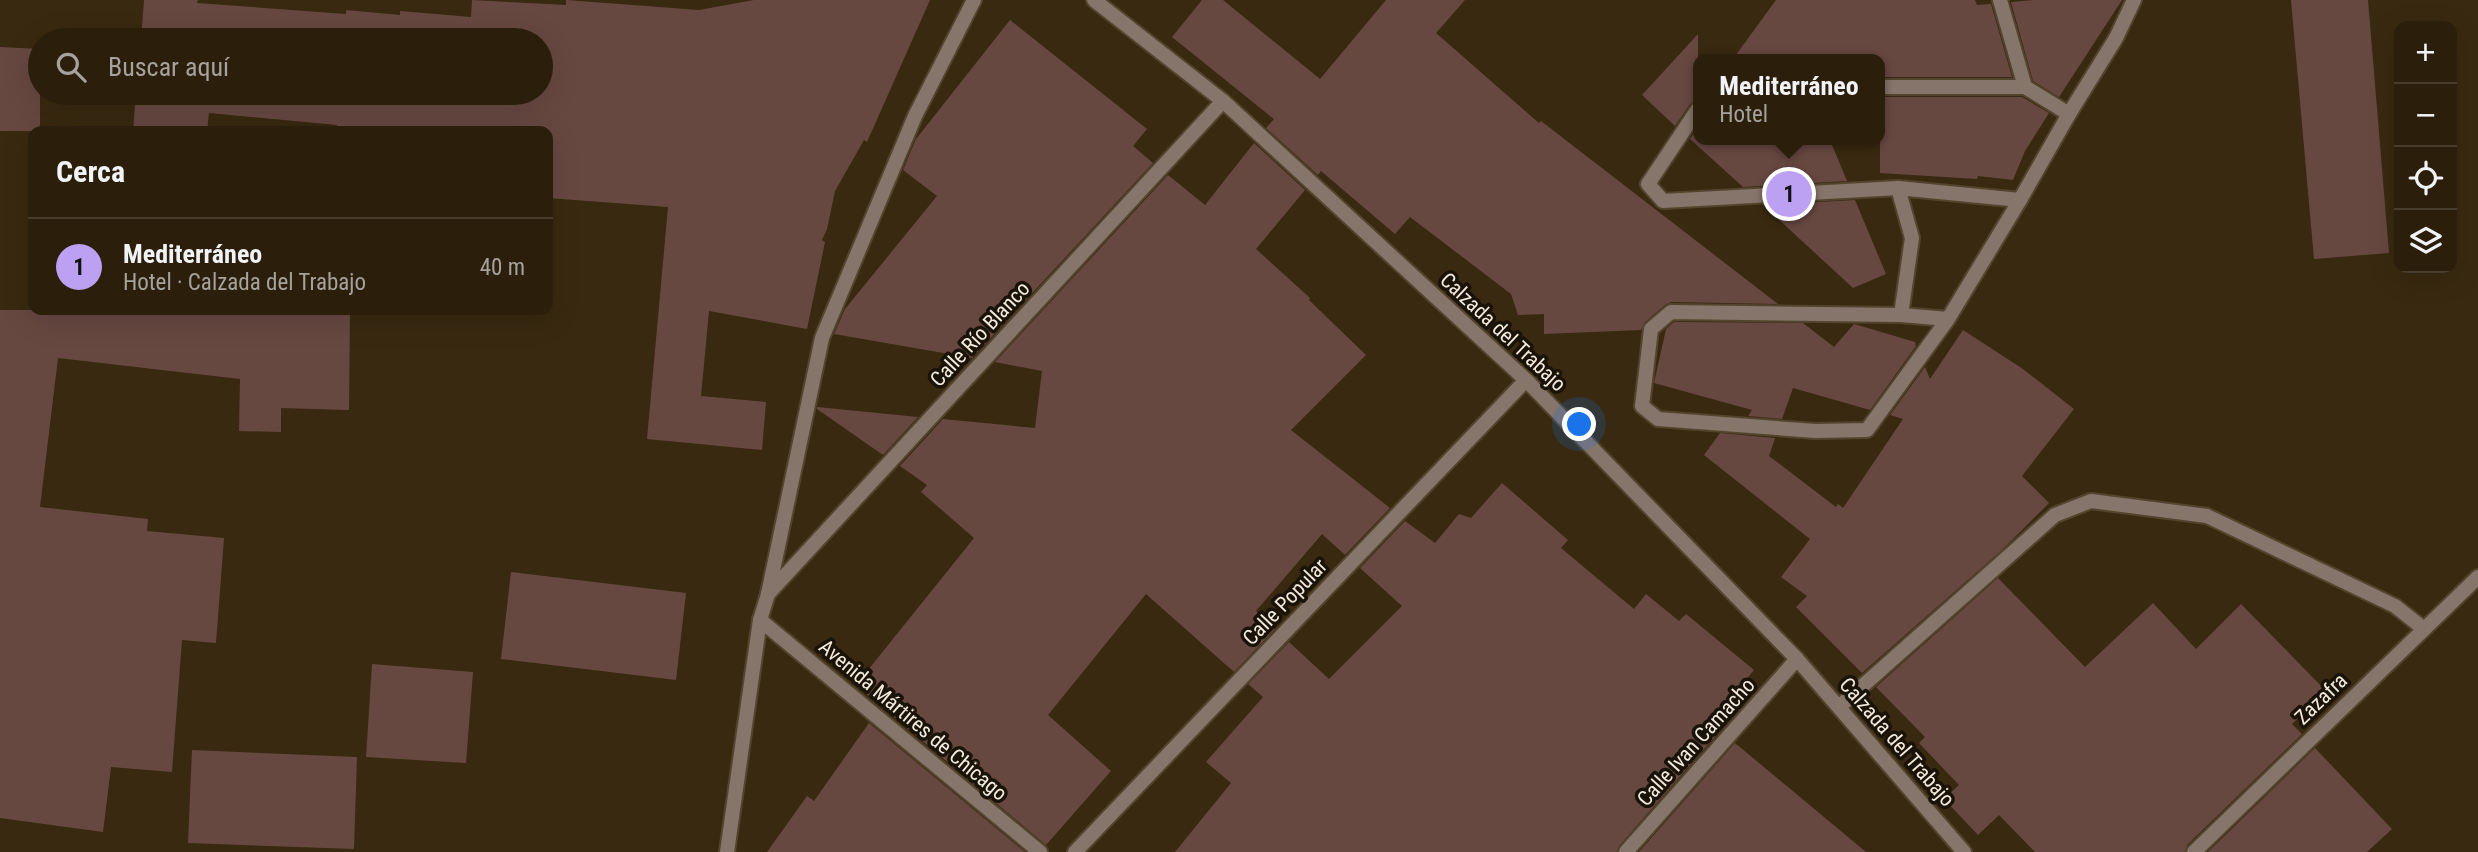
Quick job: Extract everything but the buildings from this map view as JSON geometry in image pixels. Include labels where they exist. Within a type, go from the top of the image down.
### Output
[{"type":"street","name":"Calle Río Blanco","points":[[727,852],[760,620],[768,594],[822,338],[915,116],[974,0]]},
{"type":"street","name":"Calzada del Trabajo","points":[[1094,0],[1223,102],[1526,380],[1797,659],[1964,852]]},
{"type":"street","points":[[2000,0],[2025,87]]},
{"type":"street","points":[[1948,319],[1901,315],[1671,312],[1651,328],[1642,406],[1658,419],[1815,431],[1867,430],[1948,319],[2116,38],[2134,0]]},
{"type":"street","points":[[1885,87],[2025,87],[2069,114]]},
{"type":"street","name":"Calle Río Blanco","points":[[768,594],[1223,102]]},
{"type":"street","points":[[1693,116],[1648,184],[1663,201],[1898,188],[2020,200]]},
{"type":"street","points":[[1898,188],[1912,238],[1901,315]]},
{"type":"street","name":"Calle Popular","points":[[1075,852],[1526,380]]},
{"type":"street","points":[[1840,706],[2055,514],[2091,501],[2207,516],[2395,607],[2424,629]]},
{"type":"street","name":"Zazafra","points":[[2194,852],[2478,577]]},
{"type":"street","name":"Avenida Mártires de Chicago","points":[[760,620],[1040,852]]},
{"type":"street","name":"Calle Ivan Camacho","points":[[1626,852],[1797,659]]},
{"type":"place","name":"Mediterráneo","points":[[1789,194]]}]
